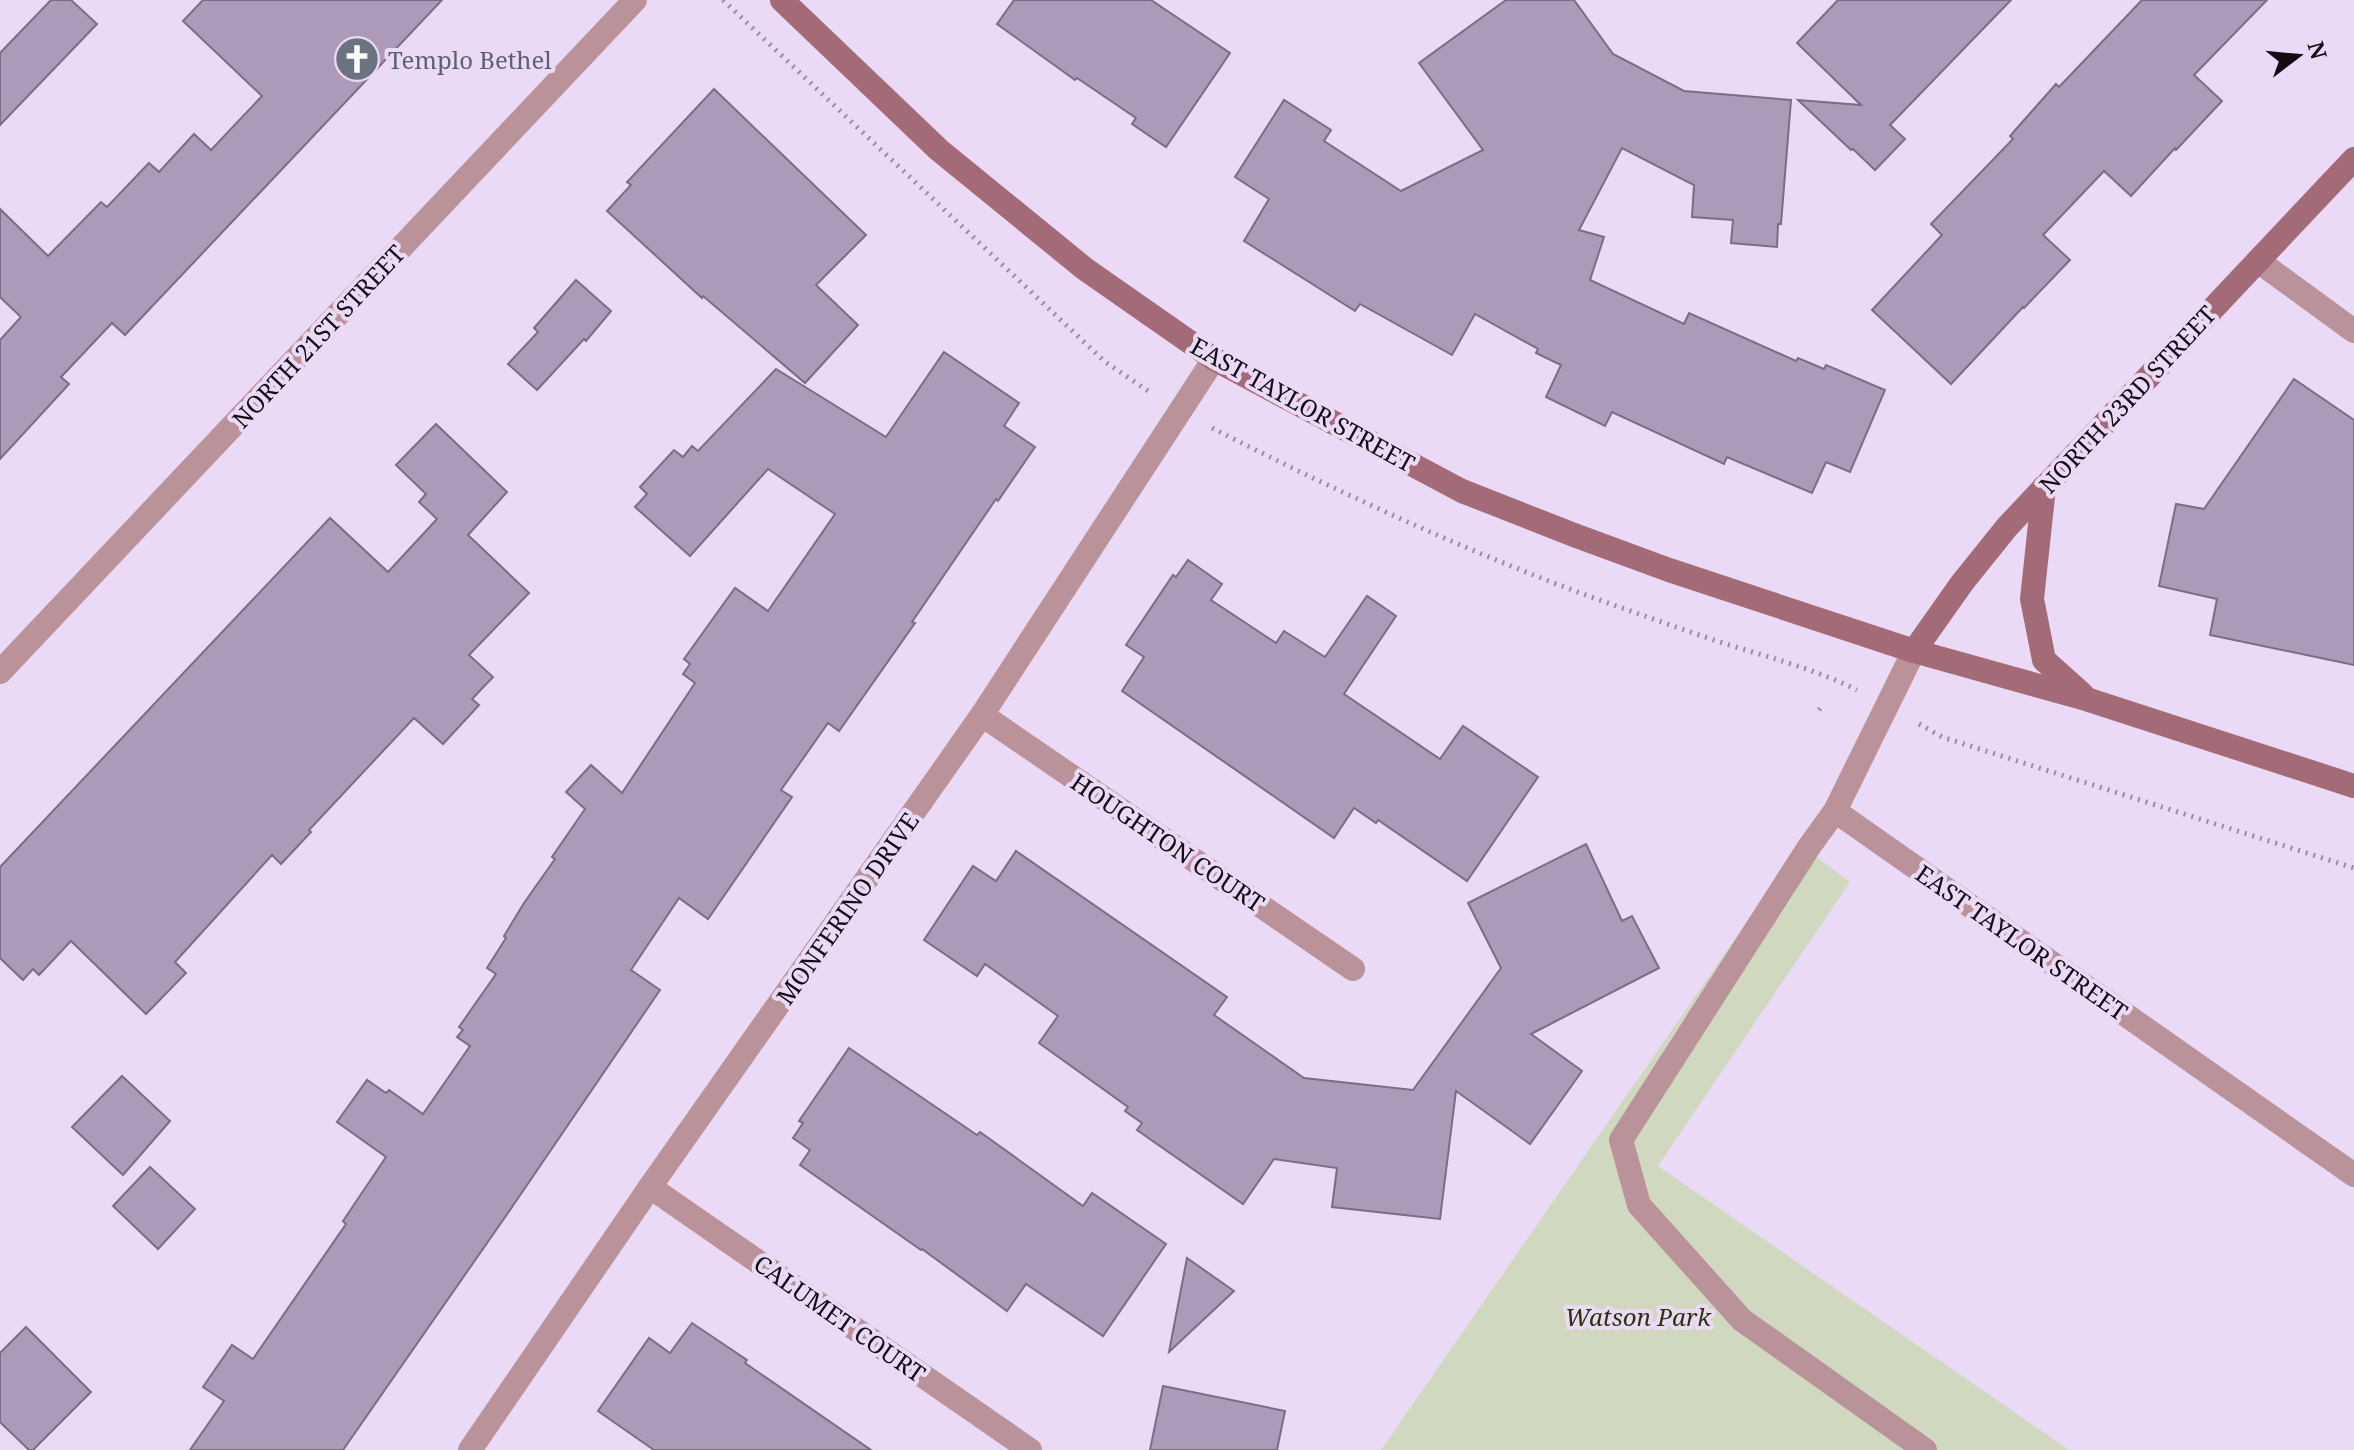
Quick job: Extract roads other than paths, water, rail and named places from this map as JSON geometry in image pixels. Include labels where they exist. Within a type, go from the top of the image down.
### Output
[{"type":"main road","name":"EAST TAYLOR STREET","points":[[782,0],[939,150],[1085,269],[1214,359],[1462,491],[1669,570],[1914,651],[2086,699],[2354,786]]},
{"type":"main road","name":"NORTH 23RD STREET","points":[[1914,651],[2007,527],[2354,159]]},
{"type":"main road","points":[[2044,487],[2032,599],[2044,660],[2086,699]]},
{"type":"street","name":"NORTH 21ST STREET","points":[[0,672],[635,0]]},
{"type":"street","points":[[2258,261],[2354,331]]},
{"type":"street","name":"MONFERINO DRIVE","points":[[470,1450],[650,1187],[982,715],[1214,359]]},
{"type":"street","points":[[1914,651],[1835,811],[1621,1140],[1639,1205],[1742,1320],[1925,1450]]},
{"type":"street","name":"HOUGHTON COURT","points":[[982,715],[1353,969]]},
{"type":"street","name":"EAST TAYLOR STREET","points":[[1835,811],[2354,1175]]},
{"type":"street","name":"CALUMET COURT","points":[[650,1187],[1030,1450]]},
{"type":"place","name":"Templo Bethel","points":[[357,59]]},
{"type":"park label","name":"Watson Park","points":[[1638,1316]]}]
